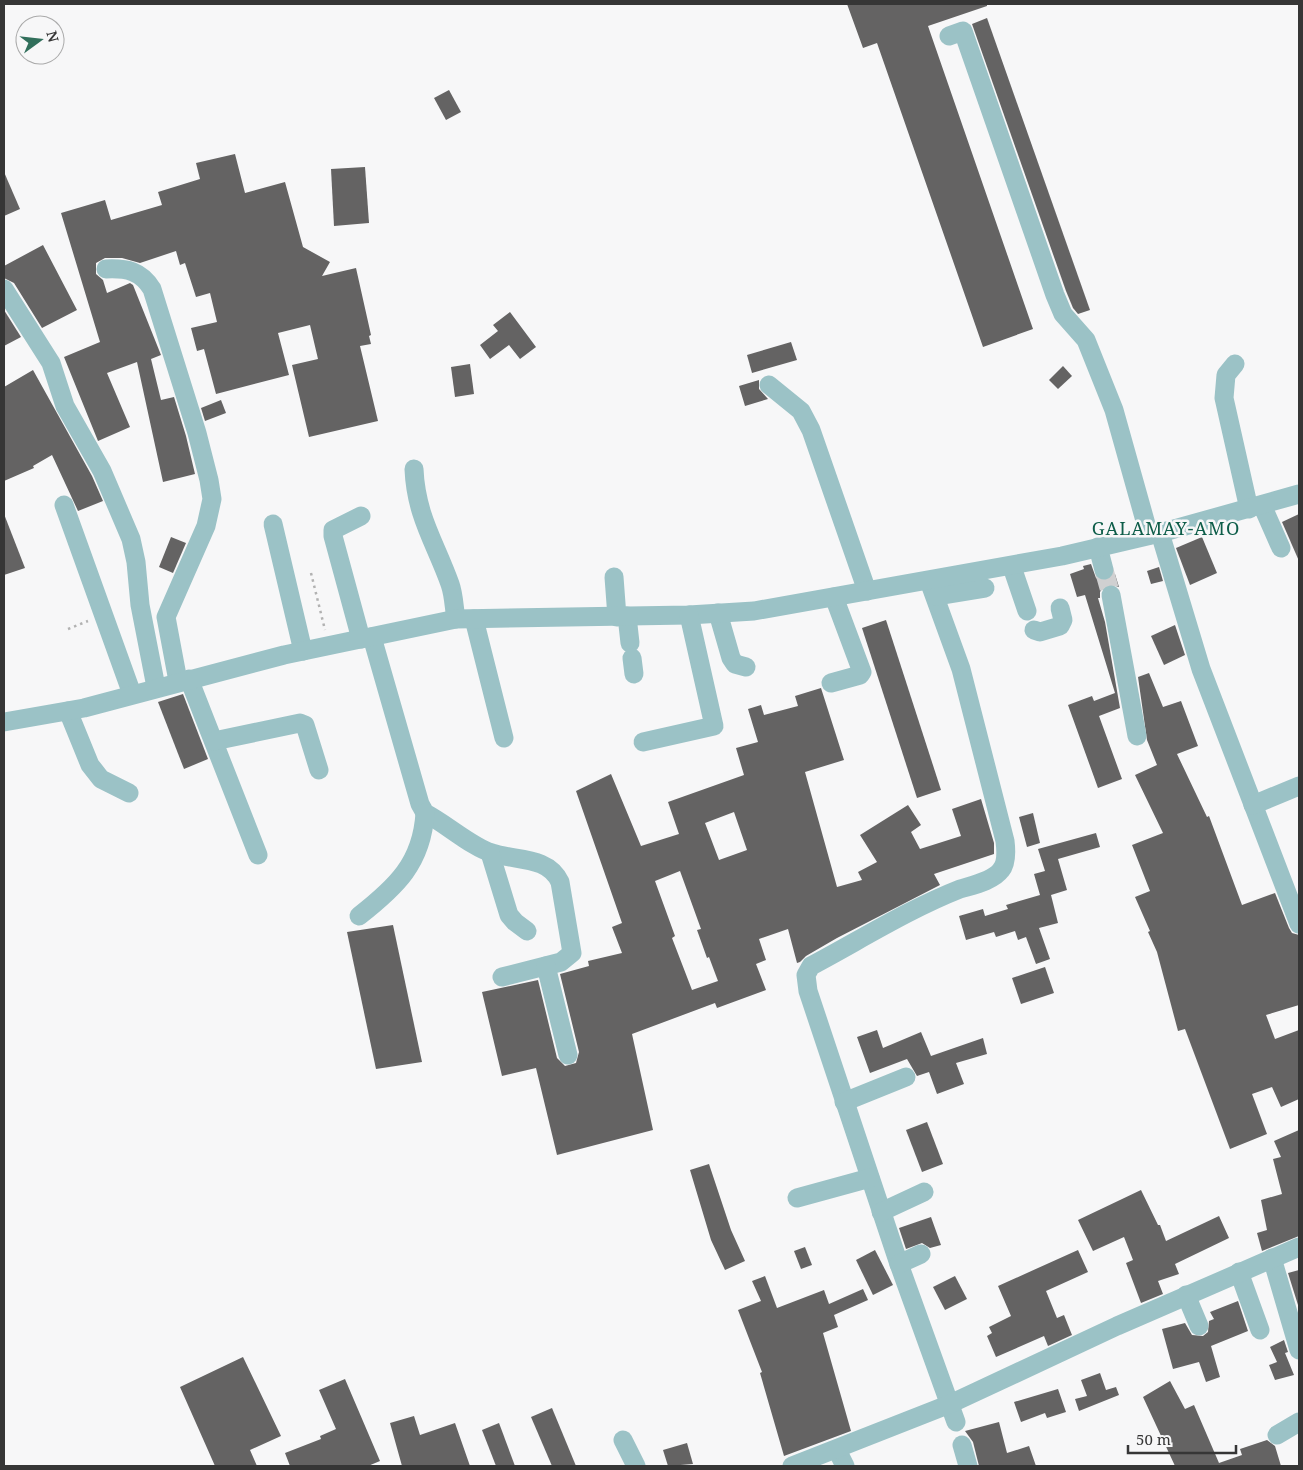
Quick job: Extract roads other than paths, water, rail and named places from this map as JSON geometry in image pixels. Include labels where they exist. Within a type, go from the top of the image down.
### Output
[{"type":"street","points":[[950,36],[963,31],[1054,295],[1064,314],[1086,340],[1114,410],[1201,669],[1299,924]]},
{"type":"street","points":[[106,269],[124,268],[146,278],[152,289],[197,433],[212,499],[206,526],[166,617],[184,680],[214,741],[258,855]]},
{"type":"street","points":[[4,289],[51,363],[65,406],[102,471],[131,539],[136,562],[140,604],[156,688]]},
{"type":"street","points":[[1235,364],[1226,375],[1224,398],[1256,507],[1281,548]]},
{"type":"street","points":[[769,385],[801,411],[811,430],[867,591]]},
{"type":"street","points":[[414,469],[415,493],[421,516],[465,619],[504,738]]},
{"type":"street","points":[[933,588],[1012,567],[1155,534],[1299,494]]},
{"type":"street","points":[[64,505],[132,694]]},
{"type":"street","points":[[361,516],[333,530],[333,536],[420,804],[425,813],[490,853],[531,861],[555,871],[560,882],[572,953],[561,962],[502,977]]},
{"type":"street","points":[[273,524],[303,652]]},
{"type":"street","points":[[1098,548],[1104,570]]},
{"type":"street","points":[[1012,567],[1027,610]]},
{"type":"street","points":[[614,577],[632,658]]},
{"type":"street","points":[[933,588],[961,669],[1005,841],[1004,866],[1001,872],[990,878],[942,896],[811,966],[806,975],[808,991],[844,1102],[899,1264],[956,1422]]},
{"type":"street","points":[[4,722],[68,710],[184,680],[329,646],[465,619],[718,614],[754,611],[867,591],[985,588]]},
{"type":"street","points":[[1111,595],[1137,736]]},
{"type":"street","points":[[831,683],[860,676],[862,672],[834,598]]},
{"type":"street","points":[[1034,630],[1040,632],[1060,626],[1063,620],[1060,608]]},
{"type":"street","points":[[718,614],[731,658],[735,664],[746,667]]},
{"type":"street","points":[[643,742],[714,726],[689,615]]},
{"type":"street","points":[[68,710],[90,765],[101,779],[129,793]]},
{"type":"street","points":[[214,741],[300,722],[305,725],[319,770]]},
{"type":"street","points":[[1253,805],[1299,786]]},
{"type":"street","points":[[1280,805],[1299,797]]},
{"type":"street","points":[[359,916],[384,896],[411,865],[424,835],[425,813]]},
{"type":"street","points":[[490,853],[509,915],[527,931]]},
{"type":"street","points":[[546,966],[568,1056]]},
{"type":"street","points":[[844,1102],[906,1077]]},
{"type":"street","points":[[797,1198],[870,1178]]},
{"type":"street","points":[[881,1212],[924,1192]]},
{"type":"street","points":[[792,1466],[841,1458],[950,1404],[1186,1295],[1299,1247]]},
{"type":"street","points":[[899,1264],[921,1254]]},
{"type":"street","points":[[1272,1258],[1299,1350]]},
{"type":"street","points":[[1239,1272],[1260,1330]]},
{"type":"street","points":[[1186,1295],[1199,1326]]},
{"type":"street","points":[[1277,1435],[1299,1422]]},
{"type":"street","points":[[623,1440],[636,1466]]},
{"type":"street","points":[[962,1445],[968,1466]]},
{"type":"tunnel","points":[[1104,570],[1111,595]]},
{"type":"district","name":"GALAMAY-AMO","points":[[1166,529]]}]
